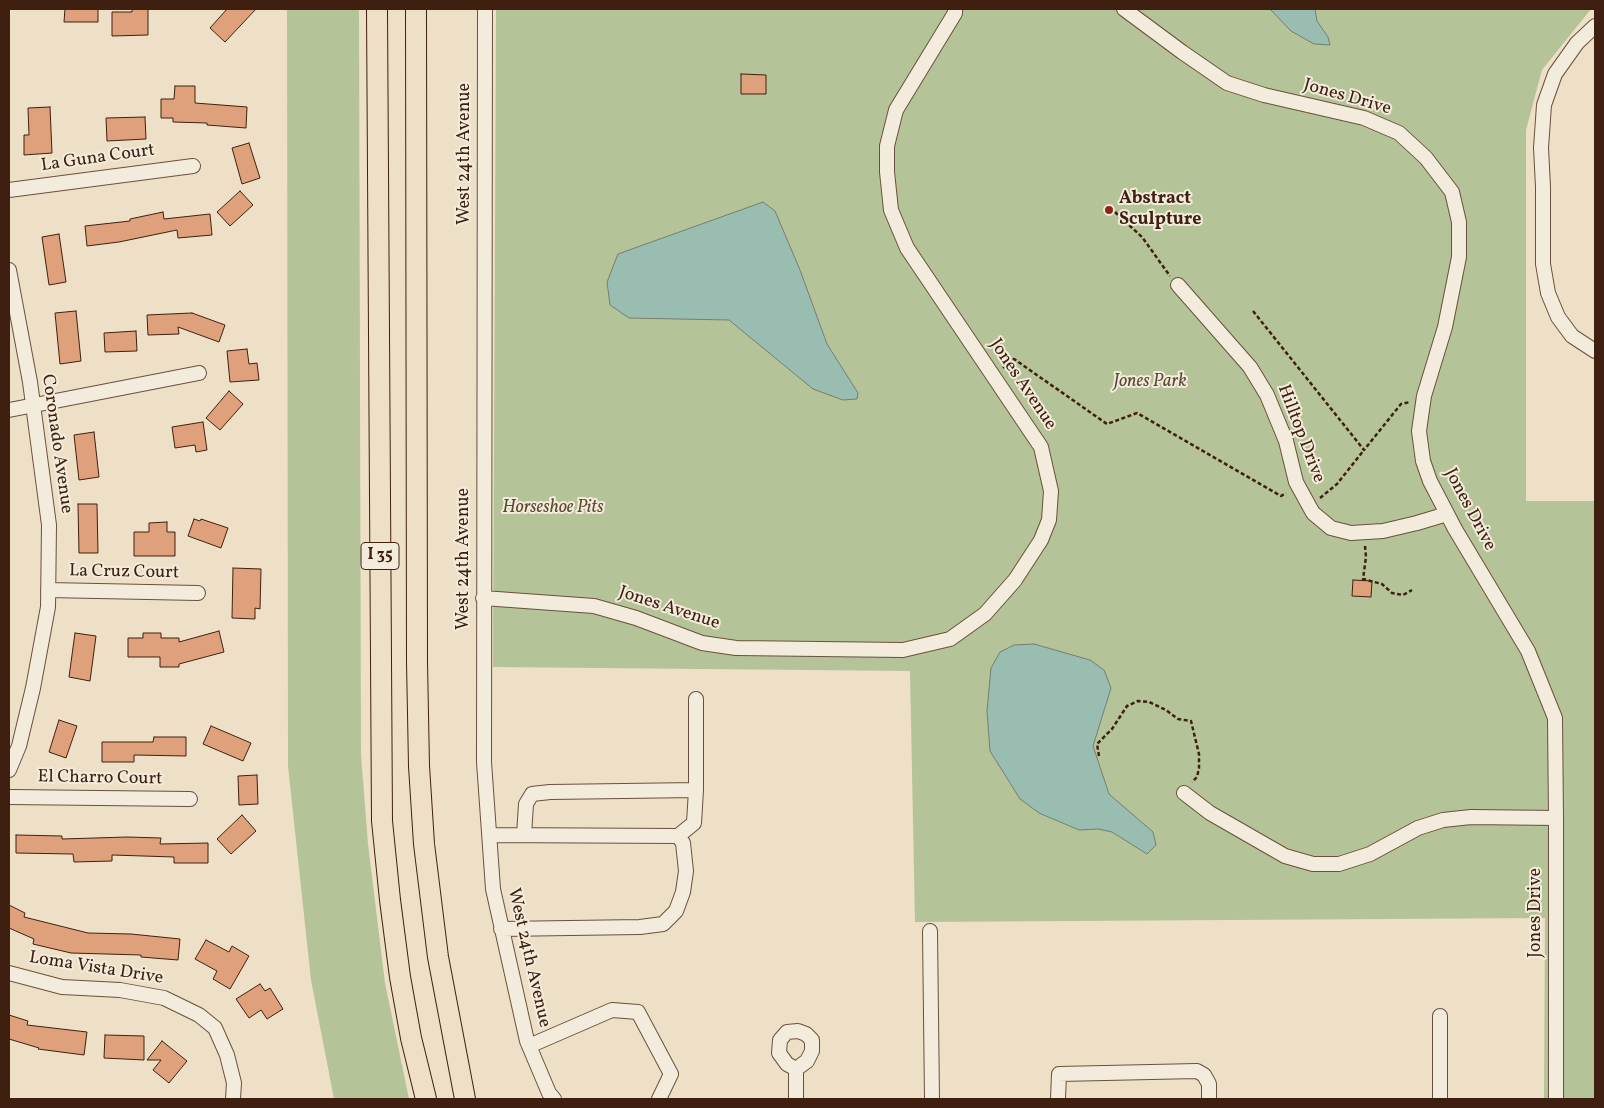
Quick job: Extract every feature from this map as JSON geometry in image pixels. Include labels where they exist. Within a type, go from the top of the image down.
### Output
[{"type":"highway","name":"I 35","points":[[377,9],[382,821],[400,977],[411,1038],[426,1099]]},
{"type":"highway","name":"I 35","points":[[416,9],[417,662],[419,766],[424,844],[438,957],[465,1099]]},
{"type":"street","name":"West 24th Avenue","points":[[486,9],[484,762],[492,889],[529,1046],[549,1093],[554,1099]]},
{"type":"street","name":"Jones Drive","points":[[1124,9],[1226,83],[1264,95],[1364,118],[1399,132],[1426,158],[1452,192],[1459,222],[1459,257],[1445,327],[1424,402],[1419,431],[1424,461],[1430,481],[1447,514],[1528,651],[1554,718],[1556,1099]]},
{"type":"street","name":"Jones Avenue","points":[[483,598],[594,606],[636,618],[702,643],[736,648],[903,650],[950,639],[985,614],[1015,580],[1041,540],[1049,520],[1051,491],[1041,447],[907,248],[890,210],[887,146],[896,110],[958,10]]},
{"type":"street","points":[[1593,34],[1577,43],[1555,74],[1544,105],[1541,148],[1543,264],[1548,293],[1558,317],[1572,336],[1595,351]]},
{"type":"street","name":"La Guna Court","points":[[9,190],[193,166]]},
{"type":"street","name":"Coronado Avenue","points":[[9,270],[33,405],[49,525],[48,607],[33,688],[19,746],[9,770]]},
{"type":"street","name":"Hilltop Drive","points":[[1178,285],[1250,367],[1267,395],[1286,441],[1298,486],[1313,513],[1331,528],[1351,533],[1383,531],[1447,514]]},
{"type":"street","points":[[9,410],[200,373]]},
{"type":"street","name":"La Cruz Court","points":[[48,590],[198,593]]},
{"type":"street","points":[[489,835],[678,836],[694,823],[696,699]]},
{"type":"street","points":[[524,835],[526,804],[532,794],[550,792],[696,790]]},
{"type":"street","points":[[1184,793],[1210,812],[1285,856],[1313,864],[1339,864],[1370,854],[1418,828],[1443,820],[1471,817],[1556,818]]},
{"type":"street","name":"El Charro Court","points":[[9,797],[190,799]]},
{"type":"street","points":[[501,929],[640,927],[663,924],[676,910],[683,892],[686,871],[683,843],[678,836]]},
{"type":"street","points":[[930,931],[932,1099]]},
{"type":"street","name":"Loma Vista Drive","points":[[9,973],[62,987],[120,990],[164,998],[200,1015],[215,1028],[227,1055],[234,1083],[233,1099]]},
{"type":"street","points":[[529,1046],[612,1010],[638,1012],[670,1074],[659,1099]]},
{"type":"street","points":[[1440,1016],[1440,1099]]},
{"type":"street","points":[[796,1069],[796,1099]]},
{"type":"street","points":[[1058,1099],[1058,1074],[1197,1071],[1204,1075],[1210,1084],[1209,1099]]},
{"type":"path","points":[[1115,212],[1142,237],[1151,252],[1178,285]]},
{"type":"path","points":[[1253,311],[1364,450]]},
{"type":"path","points":[[994,377],[1014,359],[1107,424],[1137,414],[1281,496],[1298,486]]},
{"type":"path","points":[[1309,505],[1337,484],[1401,404],[1417,400],[1424,402]]},
{"type":"path","points":[[1364,532],[1366,557],[1364,579],[1382,584],[1392,593],[1403,595],[1412,590]]},
{"type":"path","points":[[1099,756],[1097,744],[1112,729],[1127,706],[1138,700],[1149,702],[1166,710],[1178,719],[1191,720],[1199,768],[1197,776],[1184,793]]},
{"type":"green space","points":[[287,9],[359,9],[361,755],[368,844],[385,983],[409,1099],[334,1099],[311,980],[288,766]]},
{"type":"green space","name":"Jones Park","points":[[496,9],[1591,9],[1542,70],[1526,130],[1526,501],[1595,501],[1595,1099],[1544,1099],[1545,918],[915,922],[910,671],[493,667]]},
{"type":"water","points":[[1270,9],[1315,9],[1317,21],[1328,37],[1330,45],[1314,44],[1291,31]]},
{"type":"water","points":[[763,202],[775,211],[800,270],[827,344],[858,393],[857,399],[843,400],[813,389],[729,320],[629,318],[610,305],[607,282],[618,254]]},
{"type":"water","points":[[1034,644],[1090,660],[1104,670],[1111,688],[1093,746],[1109,794],[1153,832],[1156,845],[1147,854],[1112,832],[1098,829],[1079,830],[1039,813],[1020,799],[990,751],[987,711],[991,668],[1000,652],[1014,645]]},
{"type":"building","points":[[65,9],[98,9],[98,22],[64,22]]},
{"type":"building","points":[[132,9],[148,9],[148,35],[112,36],[112,12],[132,12]]},
{"type":"building","points":[[227,9],[256,9],[225,42],[210,28]]},
{"type":"building","points":[[741,74],[766,75],[766,94],[741,94]]},
{"type":"building","points":[[175,86],[195,86],[195,103],[247,107],[246,128],[207,125],[207,123],[173,122],[173,118],[161,118],[161,99],[174,99]]},
{"type":"building","points":[[50,107],[52,153],[24,155],[24,135],[29,135],[28,108]]},
{"type":"building","points":[[145,117],[146,139],[107,141],[106,118]]},
{"type":"building","points":[[249,143],[260,178],[242,184],[232,148]]},
{"type":"building","points":[[240,191],[253,205],[230,226],[217,212]]},
{"type":"building","points":[[163,212],[164,219],[210,214],[212,235],[178,238],[177,230],[119,242],[87,246],[85,226],[130,221],[130,219]]},
{"type":"building","points":[[59,234],[66,282],[49,285],[42,237]]},
{"type":"building","points":[[76,311],[81,361],[60,364],[55,313]]},
{"type":"building","points":[[192,313],[225,325],[219,342],[178,327],[179,334],[148,335],[147,315]]},
{"type":"building","points":[[136,331],[137,351],[105,352],[104,333]]},
{"type":"building","points":[[247,349],[249,364],[257,363],[259,380],[230,382],[227,351]]},
{"type":"building","points":[[229,391],[243,404],[220,430],[206,418]]},
{"type":"building","points":[[203,422],[207,450],[196,452],[195,445],[175,448],[172,427]]},
{"type":"building","points":[[94,432],[99,477],[79,480],[74,435]]},
{"type":"building","points":[[78,504],[97,504],[98,553],[79,553]]},
{"type":"building","points":[[194,519],[200,521],[201,519],[228,528],[221,548],[188,536]]},
{"type":"building","points":[[167,522],[167,532],[175,532],[175,556],[134,556],[134,532],[149,532],[149,523]]},
{"type":"building","points":[[233,568],[261,569],[260,609],[255,608],[255,619],[232,618]]},
{"type":"building","points":[[1353,580],[1372,581],[1371,597],[1352,596]]},
{"type":"building","points":[[219,631],[224,652],[179,664],[179,667],[160,667],[160,657],[128,657],[128,638],[143,638],[143,633],[161,633],[161,638],[179,638],[179,642]]},
{"type":"building","points":[[75,633],[96,636],[90,681],[69,677]]},
{"type":"building","points":[[59,720],[77,726],[66,758],[49,752]]},
{"type":"building","points":[[211,726],[251,743],[243,761],[203,744]]},
{"type":"building","points":[[154,737],[186,737],[186,756],[134,755],[134,762],[102,762],[102,742],[153,742]]},
{"type":"building","points":[[257,775],[258,804],[239,805],[238,776]]},
{"type":"building","points":[[242,815],[256,831],[231,854],[217,839]]},
{"type":"building","points":[[16,835],[62,836],[62,839],[161,838],[160,844],[208,843],[208,863],[174,863],[174,857],[112,855],[112,861],[74,862],[73,854],[16,853]]},
{"type":"building","points":[[9,905],[25,913],[24,917],[88,933],[131,934],[180,939],[178,960],[141,957],[141,955],[71,953],[33,944],[34,939],[9,928]]},
{"type":"building","points":[[206,940],[229,952],[232,946],[249,956],[230,989],[213,979],[217,971],[195,959]]},
{"type":"building","points":[[260,984],[265,991],[270,988],[283,1009],[267,1019],[261,1010],[249,1018],[236,999]]},
{"type":"building","points":[[9,1015],[28,1021],[27,1025],[87,1032],[84,1055],[38,1049],[9,1039]]},
{"type":"building","points":[[105,1035],[144,1036],[144,1060],[104,1058]]},
{"type":"building","points":[[162,1041],[187,1061],[169,1083],[153,1070],[161,1060],[147,1060]]},
{"type":"place","name":"Abstract Sculpture","points":[[1109,210]]},
{"type":"park label","name":"Horseshoe Pits","points":[[553,509]]}]
